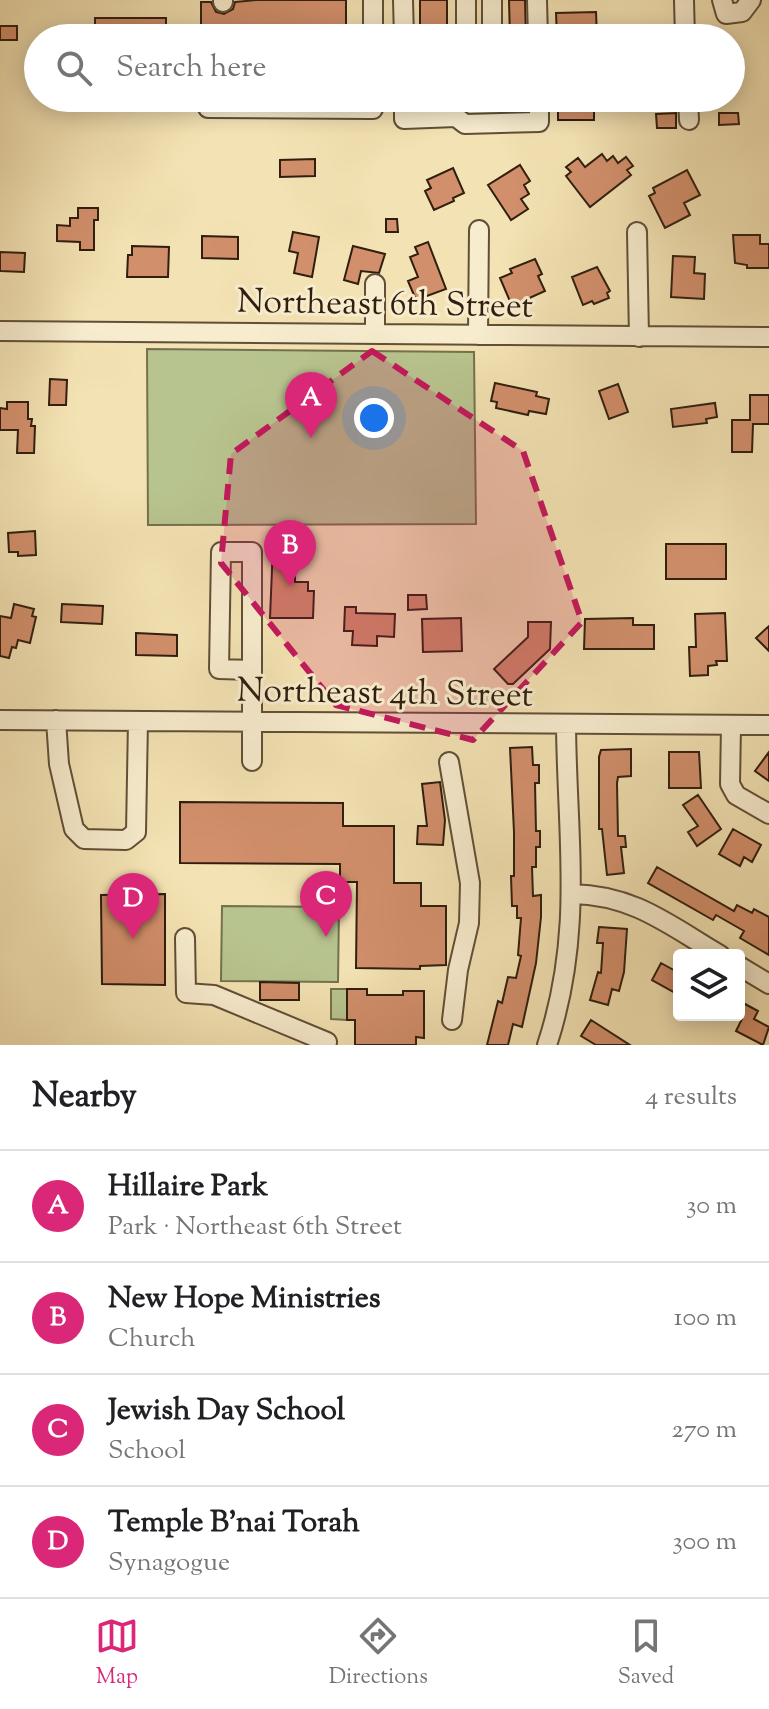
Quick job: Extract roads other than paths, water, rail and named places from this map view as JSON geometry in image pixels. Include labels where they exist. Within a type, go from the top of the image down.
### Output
[{"type":"street","points":[[373,0],[373,24]]},
{"type":"street","points":[[403,0],[404,24]]},
{"type":"street","points":[[466,0],[466,24]]},
{"type":"street","points":[[492,0],[492,24]]},
{"type":"street","points":[[537,0],[538,24]]},
{"type":"street","points":[[684,0],[685,24]]},
{"type":"street","points":[[722,0],[726,14],[742,12],[751,0]]},
{"type":"street","points":[[404,112],[404,119],[456,117],[465,124],[539,122],[539,112]]},
{"type":"street","points":[[456,112],[456,117]]},
{"type":"street","points":[[689,112],[689,120]]},
{"type":"street","points":[[478,335],[479,230]]},
{"type":"street","points":[[637,232],[639,337]]},
{"type":"street","points":[[375,284],[375,334]]},
{"type":"street","name":"Northeast 6th Street","points":[[0,331],[769,337]]},
{"type":"street","points":[[252,670],[219,669],[221,552],[252,552],[252,670],[251,722],[252,761]]},
{"type":"street","name":"Northeast 4th Street","points":[[0,720],[769,725]]},
{"type":"street","points":[[56,720],[59,764],[74,829],[84,839],[126,840],[136,832],[138,721]]},
{"type":"street","points":[[547,1045],[559,1010],[571,939],[566,725]]},
{"type":"street","points":[[731,725],[730,784],[736,795],[769,814]]},
{"type":"street","points":[[449,762],[470,883],[469,923],[458,970],[452,1020]]},
{"type":"street","points":[[572,894],[614,898],[640,908],[710,949]]},
{"type":"street","points":[[185,938],[186,993],[214,995],[327,1042],[326,1045]]},
{"type":"street","points":[[745,970],[769,984]]},
{"type":"place","name":"Hillaire Park","points":[[311,438]]},
{"type":"place","name":"New Hope Ministries","points":[[290,586]]},
{"type":"place","name":"Jewish Day School","points":[[326,937]]},
{"type":"place","name":"Temple B'nai Torah","points":[[133,939]]}]
